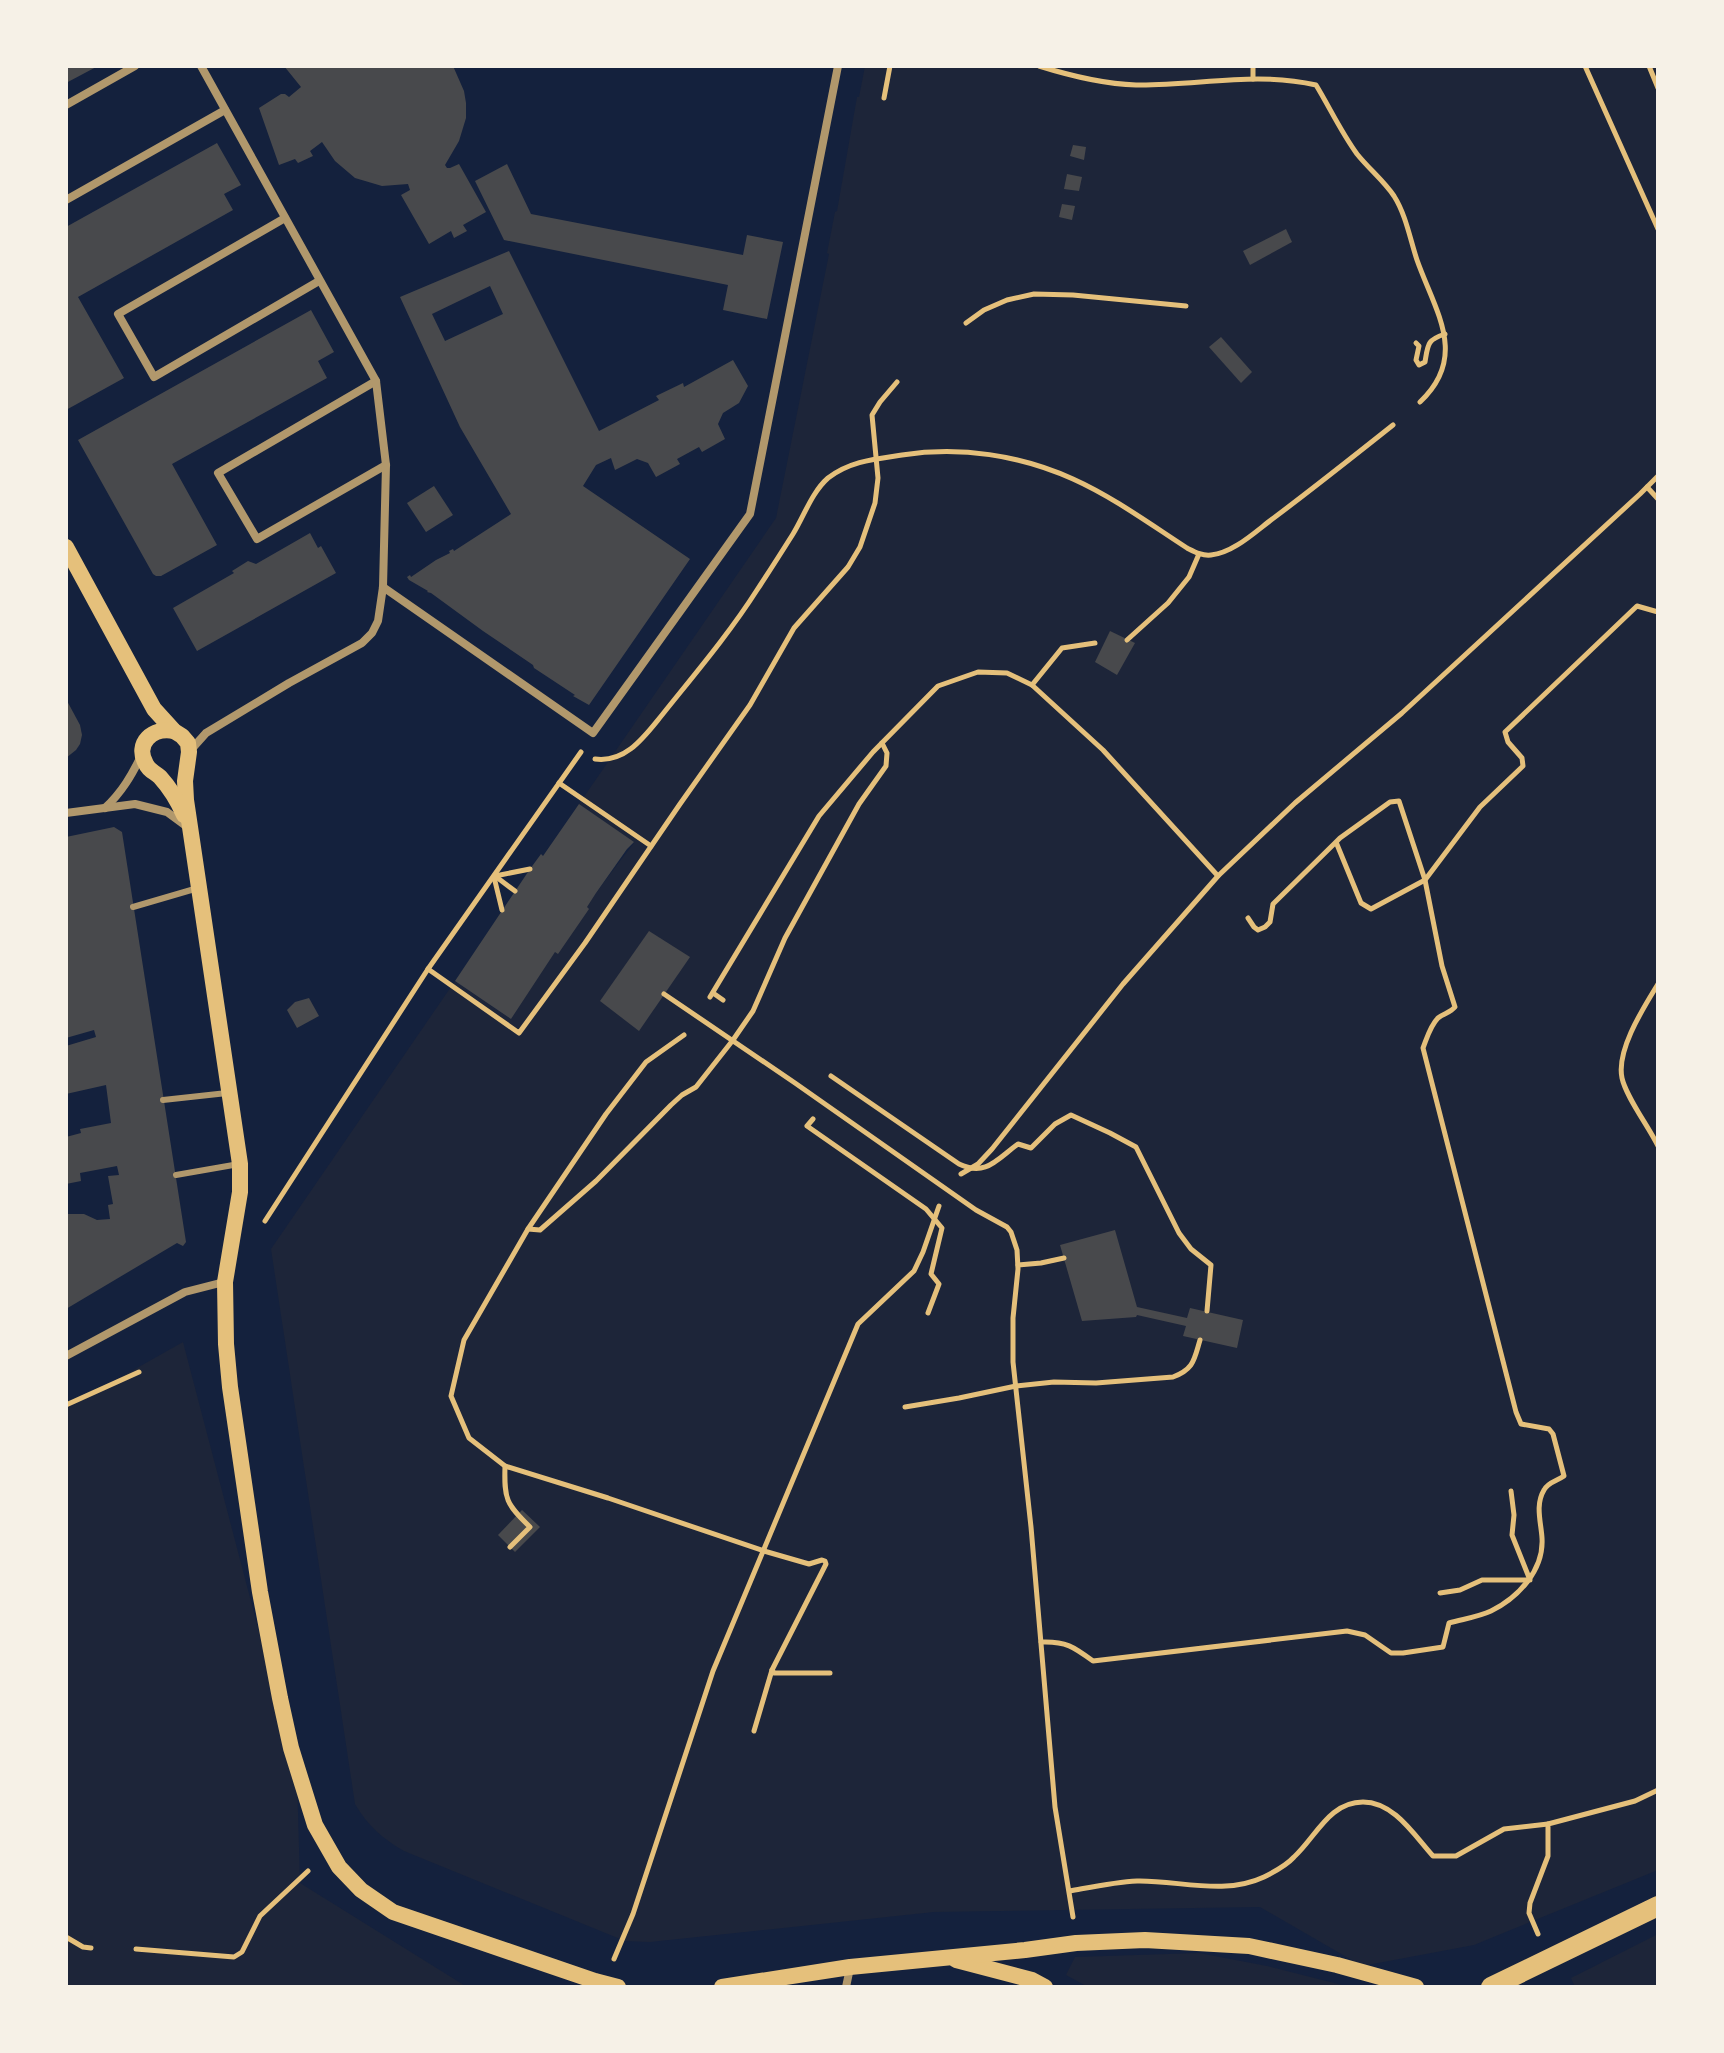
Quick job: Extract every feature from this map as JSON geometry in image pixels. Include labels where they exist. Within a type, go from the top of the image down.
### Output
[{"type":"main road","points":[[66,547],[154,709],[188,743],[185,781],[189,829],[240,1164],[240,1192],[225,1282],[230,1387],[260,1592],[291,1748],[315,1825],[339,1867],[361,1890],[393,1912],[611,1985]]},
{"type":"main road","points":[[154,709],[142,753],[144,762],[179,803],[189,829]]},
{"type":"main road","points":[[149,736],[165,729],[178,733]]},
{"type":"main road","points":[[158,775],[175,774],[183,769],[188,756]]},
{"type":"main road","points":[[1491,1987],[1658,1906]]},
{"type":"main road","points":[[722,1987],[850,1967],[1076,1943],[1145,1940],[1249,1946],[1337,1965],[1416,1987]]},
{"type":"main road","points":[[943,1957],[1032,1980],[1045,1987]]},
{"type":"street","points":[[66,105],[135,66]]},
{"type":"street","points":[[188,756],[206,733],[362,643],[372,633],[378,621],[383,587],[386,465],[376,381],[201,66]]},
{"type":"street","points":[[383,587],[593,733],[750,514],[838,66]]},
{"type":"street","points":[[66,200],[225,110]]},
{"type":"street","points":[[285,218],[118,314],[154,377],[319,281]]},
{"type":"street","points":[[376,381],[218,473],[257,539],[386,465]]},
{"type":"street","points":[[178,733],[206,733]]},
{"type":"street","points":[[105,808],[128,783],[142,753]]},
{"type":"street","points":[[66,813],[135,804],[151,806],[167,812],[189,829]]},
{"type":"street","points":[[66,1356],[185,1292],[225,1282]]},
{"type":"street","points":[[846,1987],[850,1967]]},
{"type":"lane","points":[[133,907],[198,888]]},
{"type":"lane","points":[[163,1100],[228,1093]]},
{"type":"lane","points":[[176,1175],[240,1164]]},
{"type":"path","points":[[884,98],[890,66]]},
{"type":"path","points":[[1039,66],[1110,84],[1253,79],[1316,85],[1347,140],[1394,197],[1441,319],[1445,354],[1435,384],[1420,402]]},
{"type":"path","points":[[1253,66],[1253,79]]},
{"type":"path","points":[[1585,66],[1658,229]]},
{"type":"path","points":[[1649,66],[1658,88]]},
{"type":"path","points":[[966,323],[984,310],[1007,300],[1034,294],[1186,306]]},
{"type":"path","points":[[1416,343],[1419,346],[1416,360],[1419,365],[1425,362],[1429,342],[1445,334]]},
{"type":"path","points":[[428,969],[519,1033],[750,705],[794,628],[848,567],[860,547],[875,503],[878,478],[872,415],[897,382]]},
{"type":"path","points":[[578,756],[615,759],[639,742],[739,616],[793,535],[814,495],[826,480],[856,462],[929,451],[997,455],[1041,467],[1085,485],[1199,554],[1212,555],[1246,538],[1393,425]]},
{"type":"path","points":[[961,1174],[992,1149],[1123,984],[1218,876],[1295,803],[1402,713],[1658,476]]},
{"type":"path","points":[[1647,487],[1658,499]]},
{"type":"path","points":[[1127,640],[1168,603],[1189,577],[1199,554]]},
{"type":"path","points":[[1336,842],[1361,903],[1371,909],[1425,880],[1480,807],[1523,766],[1522,758],[1508,742],[1505,732],[1637,606],[1658,612]]},
{"type":"path","points":[[1032,685],[1062,648],[1095,643]]},
{"type":"path","points":[[723,1000],[711,995],[819,816],[882,743],[938,686],[978,672],[1007,673],[1032,685],[1103,750],[1218,876]]},
{"type":"path","points":[[259,1230],[428,969],[593,733]]},
{"type":"path","points":[[528,1229],[540,1230],[596,1181],[671,1105],[696,1087],[733,1040],[753,1011],[785,938],[859,804],[886,766],[887,753],[882,743]]},
{"type":"path","points":[[559,783],[651,846]]},
{"type":"path","points":[[1041,1642],[1057,1641],[1073,1646],[1093,1661],[1347,1631],[1365,1635],[1391,1653],[1443,1647],[1449,1623],[1491,1611],[1509,1599],[1530,1580],[1540,1560],[1542,1541],[1538,1510],[1543,1491],[1551,1482],[1564,1476],[1553,1434],[1549,1429],[1521,1424],[1516,1412],[1423,1048],[1436,1019],[1455,1007],[1442,966],[1425,880],[1399,801],[1390,802],[1336,842],[1273,904],[1270,922],[1265,927],[1258,930],[1248,918]]},
{"type":"path","points":[[494,876],[530,869]]},
{"type":"path","points":[[494,876],[515,891]]},
{"type":"path","points":[[494,876],[502,910]]},
{"type":"path","points":[[1658,984],[1634,1024],[1623,1056],[1622,1077],[1658,1146]]},
{"type":"path","points":[[664,994],[985,1216],[1002,1222],[1011,1232],[1018,1265],[1013,1362],[1055,1807],[1076,1943]]},
{"type":"path","points":[[684,1035],[646,1062],[606,1114],[528,1229],[464,1340],[451,1396],[469,1438],[505,1466],[764,1551],[809,1564],[822,1560],[826,1564],[772,1670],[754,1731]]},
{"type":"path","points":[[831,1076],[837,1084],[970,1169],[983,1170],[1018,1144],[1031,1148],[1055,1124],[1071,1115],[1136,1147],[1179,1233],[1191,1249],[1211,1265],[1207,1311]]},
{"type":"path","points":[[813,1119],[807,1126],[926,1209],[942,1228],[931,1274],[939,1284],[928,1313]]},
{"type":"path","points":[[611,1985],[713,1671],[858,1324],[914,1271],[939,1206]]},
{"type":"path","points":[[1018,1265],[1064,1258]]},
{"type":"path","points":[[905,1407],[1016,1386],[1173,1377],[1192,1366],[1200,1340]]},
{"type":"path","points":[[66,1405],[139,1372]]},
{"type":"path","points":[[505,1466],[504,1489],[511,1508],[530,1527],[510,1547]]},
{"type":"path","points":[[1511,1491],[1514,1515],[1512,1535],[1530,1580]]},
{"type":"path","points":[[1440,1593],[1460,1590],[1482,1580],[1530,1580]]},
{"type":"path","points":[[772,1670],[774,1673],[830,1673]]},
{"type":"path","points":[[1070,1891],[1135,1881],[1226,1886],[1260,1879],[1294,1858],[1334,1812],[1354,1802],[1378,1804],[1391,1810],[1433,1856],[1456,1856],[1504,1829],[1548,1824],[1635,1801],[1658,1790]]},
{"type":"path","points":[[1548,1824],[1548,1856],[1529,1913],[1548,1958]]},
{"type":"path","points":[[136,1949],[234,1957],[242,1952],[260,1916],[268,1907],[331,1852]]},
{"type":"path","points":[[66,1937],[91,1948]]},
{"type":"shaded area","points":[[865,66],[1658,66],[1658,1870],[1474,1945],[1362,1966],[1260,1907],[934,1912],[650,1942],[625,1941],[404,1851],[376,1831],[355,1804],[271,1249],[455,981],[511,1019],[634,843],[579,804],[776,518]]},
{"type":"shaded area","points":[[183,1342],[297,1777],[300,1883],[467,1987],[66,1987],[66,1408]]},
{"type":"shaded area","points":[[1658,1934],[1658,1987],[1575,1987],[1571,1978]]},
{"type":"shaded area","points":[[1199,1953],[1350,1987],[1088,1987],[1066,1975],[1075,1957]]},
{"type":"building","points":[[66,66],[98,66],[66,83]]},
{"type":"building","points":[[284,66],[453,66],[464,91],[466,118],[459,141],[445,165],[450,168],[459,164],[486,212],[463,225],[467,231],[454,238],[451,231],[429,244],[401,195],[410,190],[408,184],[382,186],[355,178],[335,161],[322,142],[310,151],[313,156],[298,163],[295,159],[279,165],[259,108],[281,94],[289,97],[301,87]]},
{"type":"building","points":[[217,143],[241,185],[224,194],[233,210],[78,297],[124,378],[66,410],[66,227]]},
{"type":"building","points":[[1073,145],[1086,147],[1084,160],[1070,156]]},
{"type":"building","points":[[507,164],[531,214],[743,255],[747,235],[783,242],[767,319],[723,310],[728,285],[504,240],[475,181]]},
{"type":"building","points":[[1067,174],[1082,177],[1079,191],[1064,189]]},
{"type":"building","points":[[1062,204],[1075,206],[1072,220],[1059,217]]},
{"type":"building","points":[[1286,229],[1292,242],[1250,265],[1243,251]]},
{"type":"building","points":[[509,251],[599,431],[659,400],[656,396],[683,383],[684,387],[733,360],[748,386],[739,403],[723,413],[718,424],[725,439],[702,452],[699,447],[677,459],[680,464],[656,477],[648,463],[637,459],[615,470],[611,458],[596,465],[583,486],[690,559],[589,705],[407,577],[511,514],[460,427],[400,297]],"holes":[[[490,286],[503,314],[445,341],[432,314]]]},
{"type":"building","points":[[311,310],[334,352],[318,361],[327,378],[172,464],[217,545],[156,576],[78,440]]},
{"type":"building","points":[[1221,337],[1252,372],[1241,383],[1209,347]]},
{"type":"building","points":[[434,486],[453,515],[426,532],[407,503]]},
{"type":"building","points":[[310,533],[336,573],[197,651],[173,608],[234,573],[232,571],[248,561],[256,564]]},
{"type":"building","points":[[1110,631],[1135,643],[1117,675],[1095,662]]},
{"type":"building","points":[[66,699],[82,735],[76,750],[66,758]]},
{"type":"building","points":[[579,804],[634,842],[511,1019],[455,981],[530,869],[541,854],[543,856]]},
{"type":"building","points":[[114,827],[122,832],[186,1242],[183,1246],[177,1243],[66,1309],[66,1214],[84,1214],[97,1220],[110,1219],[108,1205],[113,1204],[108,1176],[119,1175],[117,1166],[80,1173],[81,1181],[66,1184],[66,1137],[81,1133],[80,1129],[111,1123],[106,1085],[66,1094],[66,1046],[96,1037],[94,1030],[66,1038],[66,837]]},
{"type":"building","points":[[649,931],[690,957],[639,1031],[600,1001]]},
{"type":"building","points":[[309,998],[319,1016],[297,1028],[287,1010],[295,1002]]},
{"type":"building","points":[[1115,1230],[1137,1307],[1187,1318],[1190,1308],[1243,1320],[1237,1348],[1183,1336],[1186,1326],[1137,1315],[1082,1321],[1060,1245]]},
{"type":"building","points":[[522,1510],[540,1527],[515,1552],[498,1535]]}]
